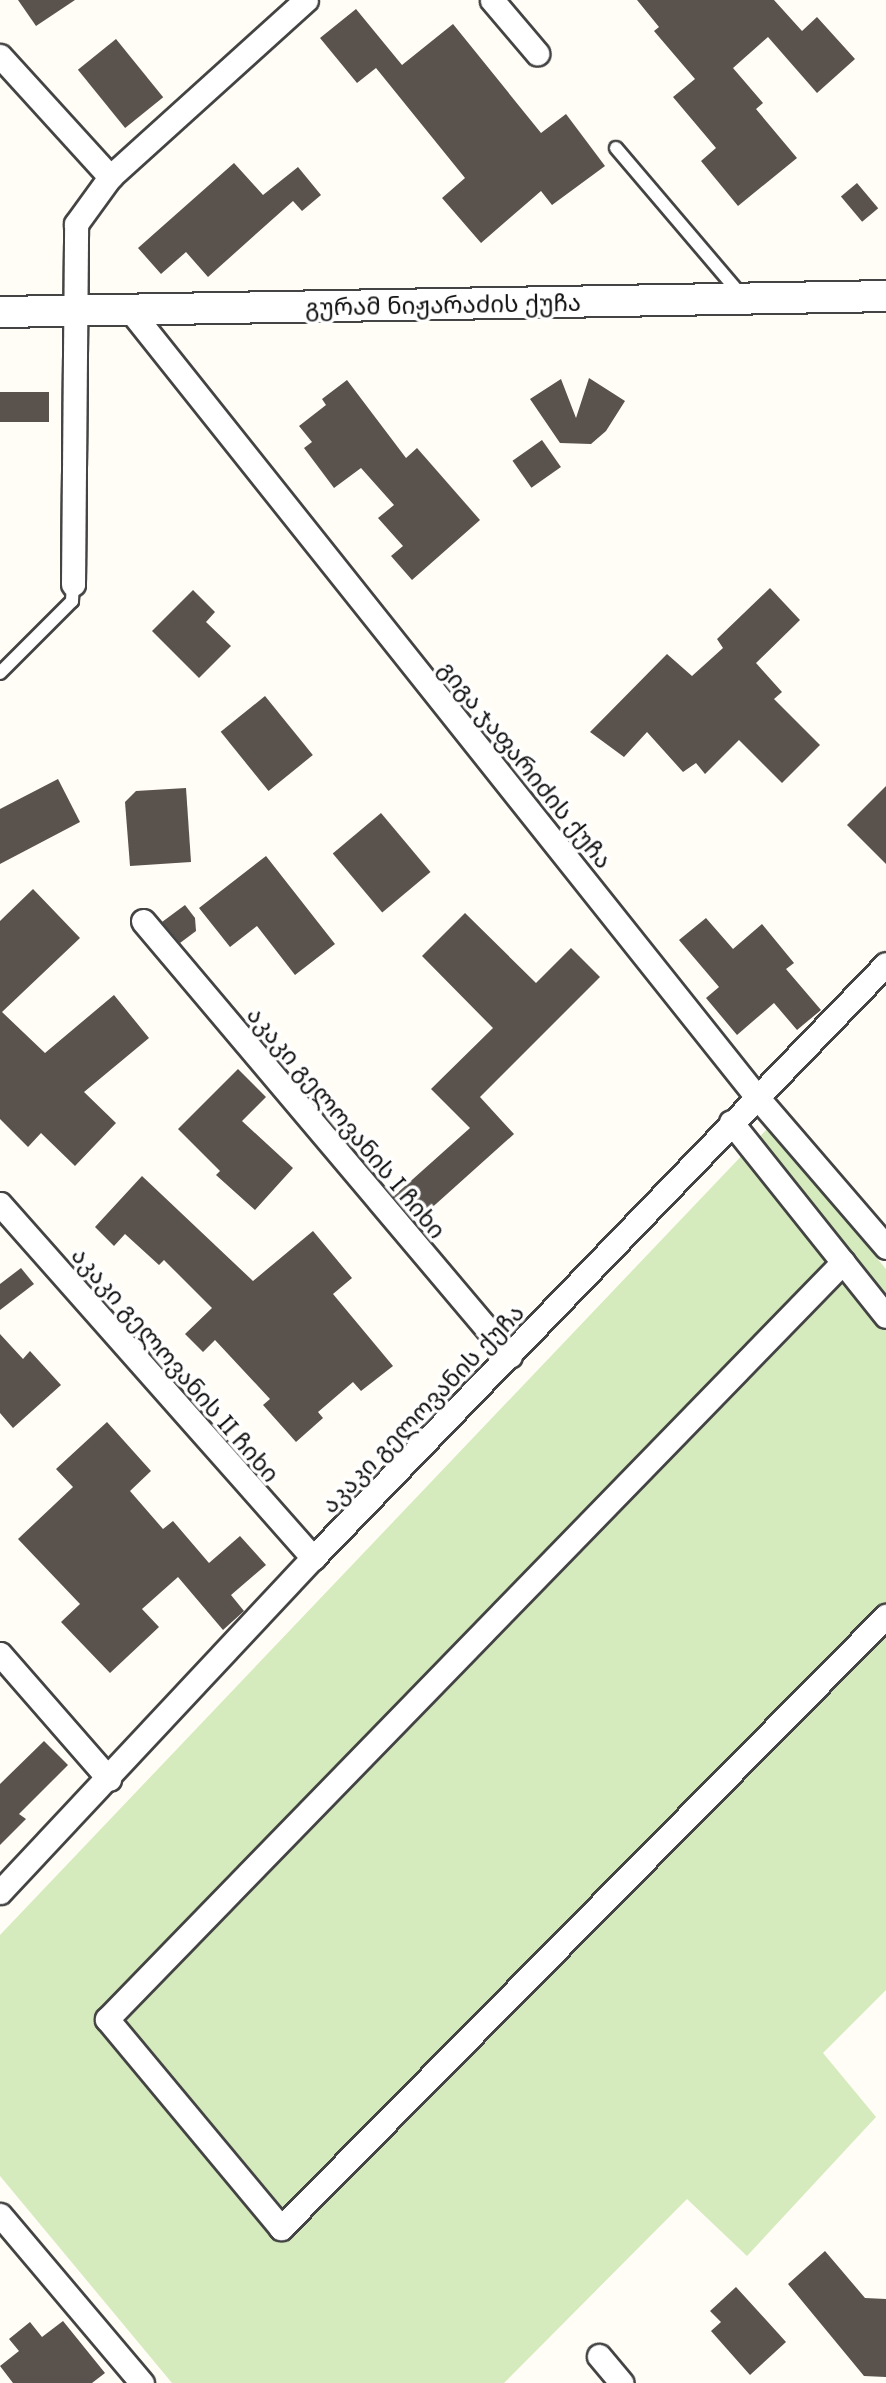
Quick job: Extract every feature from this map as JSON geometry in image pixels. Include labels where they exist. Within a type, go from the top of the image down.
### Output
[{"type":"street","points":[[73,584],[76,224],[110,177],[306,0]]},
{"type":"street","points":[[492,0],[537,53]]},
{"type":"street","points":[[0,56],[110,177]]},
{"type":"street","name":"გურამ ნიჟარაძის ქუჩა","points":[[0,312],[886,296]]},
{"type":"street","name":"გიგა ჯაფარიძის ქუჩა","points":[[130,310],[757,1097],[886,1247]]},
{"type":"street","name":"აკაკი გელოვანის I ჩიხი","points":[[143,921],[510,1356]]},
{"type":"street","name":"აკაკი გელოვანის ქუჩა","points":[[0,1892],[109,1779],[313,1558],[886,964]]},
{"type":"street","points":[[731,1122],[886,1316]]},
{"type":"street","name":"აკაკი გელოვანის II ჩიხი","points":[[0,1205],[313,1558]]},
{"type":"street","points":[[844,1262],[107,2019],[281,2228],[886,1616]]},
{"type":"street","points":[[0,1654],[109,1779]]},
{"type":"street","points":[[0,2215],[142,2383]]},
{"type":"street","points":[[599,2356],[622,2383]]},
{"type":"lane","points":[[616,148],[744,299]]},
{"type":"lane","points":[[0,673],[72,600],[73,584]]},
{"type":"green space","points":[[768,1128],[886,1269],[886,1990],[823,2053],[876,2117],[747,2256],[687,2199],[504,2383],[172,2383],[0,2176],[0,1935]]},
{"type":"building","points":[[18,0],[75,0],[36,26]]},
{"type":"building","points":[[637,0],[774,0],[802,31],[817,17],[855,59],[817,93],[768,37],[733,68],[763,103],[756,109],[797,158],[738,206],[701,161],[716,148],[673,97],[695,79],[654,31],[659,27]]},
{"type":"building","points":[[356,9],[402,65],[453,24],[541,133],[566,114],[605,166],[552,205],[541,191],[481,243],[442,198],[465,178],[376,68],[357,83],[320,38]]},
{"type":"building","points":[[116,39],[163,97],[125,128],[78,70]]},
{"type":"building","points":[[234,163],[263,195],[298,167],[321,195],[302,211],[293,201],[208,277],[186,252],[161,274],[138,248]]},
{"type":"building","points":[[857,183],[878,208],[862,222],[841,196]]},
{"type":"building","points":[[589,378],[625,401],[606,431],[591,444],[560,443],[530,399],[561,379],[576,418]]},
{"type":"building","points":[[347,380],[406,458],[417,448],[480,520],[412,580],[391,556],[403,546],[378,518],[394,505],[361,468],[334,488],[304,448],[312,442],[299,426],[326,405],[322,399]]},
{"type":"building","points":[[0,392],[49,392],[49,422],[0,422]]},
{"type":"building","points":[[542,440],[561,467],[531,488],[513,461]]},
{"type":"building","points":[[770,588],[800,620],[756,663],[782,692],[774,699],[820,745],[782,783],[739,740],[705,774],[696,763],[683,772],[647,732],[624,757],[590,732],[667,654],[692,676],[723,648],[717,639]]},
{"type":"building","points":[[193,590],[215,612],[206,622],[231,646],[199,678],[152,631]]},
{"type":"building","points":[[265,696],[313,755],[269,791],[221,732]]},
{"type":"building","points":[[58,779],[80,822],[0,864],[0,809]]},
{"type":"building","points":[[886,786],[886,864],[847,825]]},
{"type":"building","points":[[186,788],[191,862],[130,866],[125,802],[136,791]]},
{"type":"building","points":[[381,813],[430,872],[382,912],[333,853]]},
{"type":"building","points":[[266,856],[335,944],[295,975],[257,926],[230,947],[199,908]]},
{"type":"building","points":[[33,889],[80,938],[2,1012],[45,1053],[114,995],[149,1038],[84,1092],[116,1123],[75,1166],[41,1133],[28,1147],[0,1119],[0,921]]},
{"type":"building","points":[[185,905],[195,918],[196,931],[180,943],[162,922]]},
{"type":"building","points":[[465,913],[536,983],[571,948],[600,977],[480,1097],[514,1134],[417,1221],[394,1196],[470,1128],[431,1089],[493,1028],[422,956]]},
{"type":"building","points":[[706,918],[733,949],[762,924],[794,963],[786,969],[821,1010],[797,1030],[774,1003],[737,1035],[706,998],[719,987],[679,940]]},
{"type":"building","points":[[238,1069],[266,1097],[242,1121],[293,1168],[255,1210],[216,1175],[220,1171],[178,1129]]},
{"type":"building","points":[[142,1176],[253,1281],[313,1231],[352,1278],[333,1294],[393,1366],[361,1391],[353,1382],[318,1412],[323,1418],[296,1442],[263,1405],[270,1399],[215,1340],[203,1352],[185,1334],[212,1308],[164,1260],[159,1265],[125,1234],[114,1246],[95,1227]]},
{"type":"building","points":[[21,1268],[34,1284],[0,1310],[0,1284]]},
{"type":"building","points":[[0,1334],[23,1359],[30,1351],[61,1385],[13,1428],[0,1413]]},
{"type":"building","points":[[107,1422],[151,1471],[130,1491],[163,1529],[173,1521],[209,1563],[240,1536],[266,1565],[231,1595],[244,1611],[223,1630],[178,1577],[142,1609],[159,1627],[110,1673],[61,1622],[80,1604],[18,1539],[73,1487],[56,1469]]},
{"type":"building","points":[[44,1741],[68,1765],[19,1814],[26,1819],[0,1845],[0,1784]]},
{"type":"building","points":[[825,2251],[865,2298],[886,2299],[886,2377],[864,2376],[788,2284]]},
{"type":"building","points":[[736,2287],[786,2342],[750,2375],[711,2331],[721,2322],[710,2311]]},
{"type":"building","points":[[63,2321],[105,2373],[92,2383],[13,2383],[0,2366],[19,2351],[9,2339],[30,2322],[42,2337]]}]
